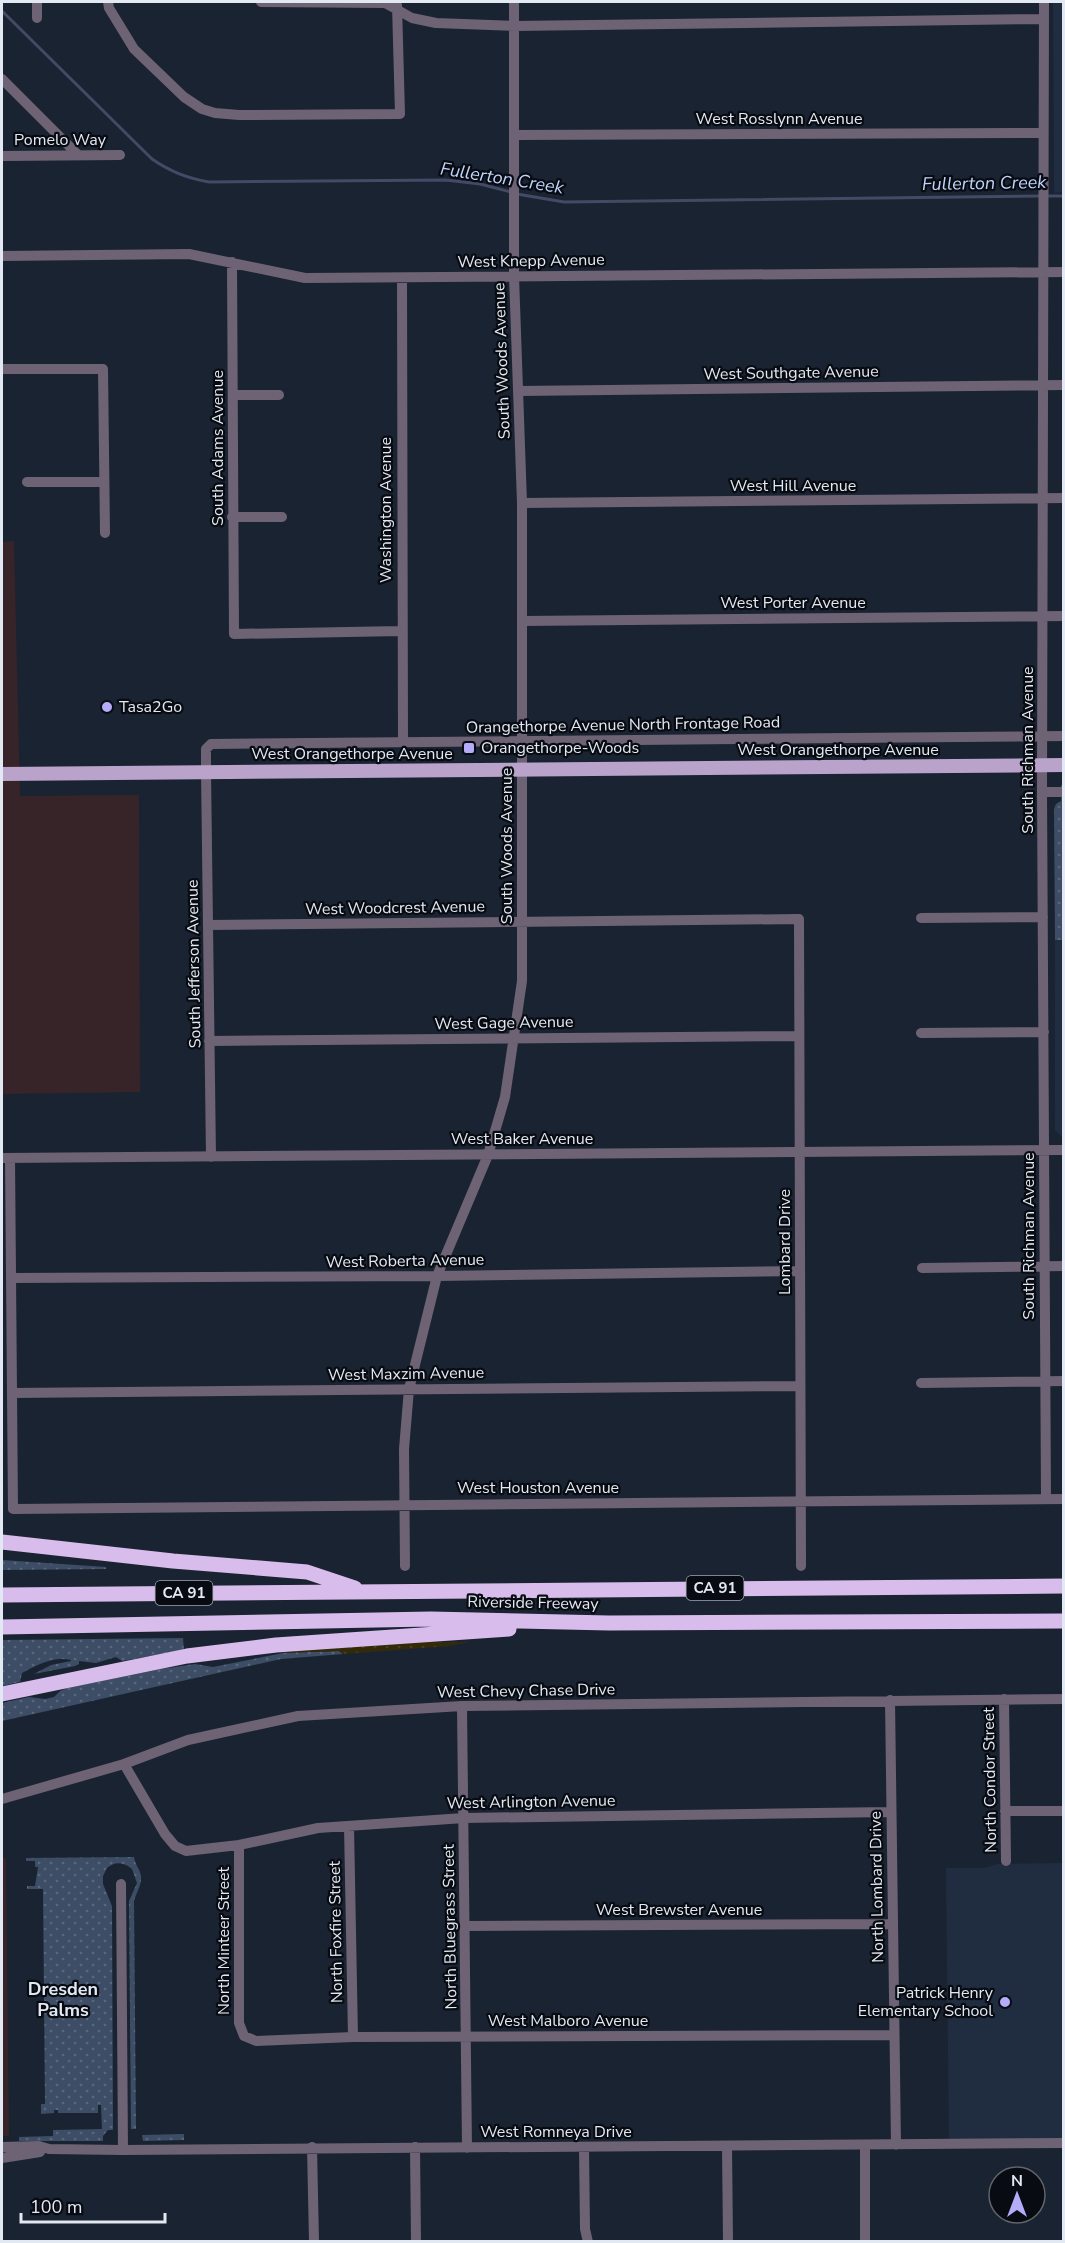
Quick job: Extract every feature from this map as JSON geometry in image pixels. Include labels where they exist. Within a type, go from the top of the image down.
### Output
[{"type":"highway","points":[[2,1542],[173,1561],[307,1572],[367,1592]]},
{"type":"highway","name":"Riverside Freeway","points":[[2,1595],[1064,1586]]},
{"type":"highway","name":"Riverside Freeway","points":[[2,1627],[431,1619],[609,1623],[1064,1621]]},
{"type":"highway","points":[[2,1694],[187,1656],[276,1645],[609,1623]]},
{"type":"main road","name":"West Orangethorpe Avenue","points":[[2,774],[1064,765]]},
{"type":"street","points":[[37,2],[37,18]]},
{"type":"street","points":[[261,2],[385,3],[397,5],[412,18],[436,23],[514,26],[1044,19]]},
{"type":"street","name":"South Woods Avenue","points":[[405,1566],[404,1449],[409,1389],[437,1276],[488,1155],[505,1097],[522,981],[523,621],[522,503],[514,276],[514,2]]},
{"type":"street","name":"South Richman Avenue","points":[[1044,2],[1042,133],[1044,765],[1042,792],[1046,1499]]},
{"type":"street","points":[[108,5],[134,48],[184,97],[202,109],[215,113],[239,115],[400,114],[397,5]]},
{"type":"street","points":[[2,79],[78,155]]},
{"type":"street","name":"West Rosslynn Avenue","points":[[515,135],[1042,133]]},
{"type":"street","name":"Pomelo Way","points":[[2,156],[120,155]]},
{"type":"street","name":"West Knepp Avenue","points":[[2,256],[189,254],[305,278],[1064,272]]},
{"type":"street","name":"South Adams Avenue","points":[[232,262],[234,634],[401,631]]},
{"type":"street","name":"Washington Avenue","points":[[402,278],[403,742]]},
{"type":"street","points":[[2,369],[103,369],[105,533]]},
{"type":"street","name":"West Southgate Avenue","points":[[519,391],[1064,385]]},
{"type":"street","points":[[233,395],[279,395]]},
{"type":"street","points":[[27,482],[104,482]]},
{"type":"street","name":"West Hill Avenue","points":[[522,503],[1064,498]]},
{"type":"street","points":[[232,517],[282,517]]},
{"type":"street","name":"West Porter Avenue","points":[[523,621],[1064,616]]},
{"type":"street","name":"Orangethorpe Avenue North Frontage Road","points":[[206,771],[206,749],[211,744],[1064,736]]},
{"type":"street","name":"South Jefferson Avenue","points":[[206,771],[211,1157]]},
{"type":"street","points":[[1042,792],[1064,792]]},
{"type":"street","points":[[921,918],[1043,917]]},
{"type":"street","name":"West Woodcrest Avenue","points":[[208,925],[799,919]]},
{"type":"street","name":"Lombard Drive","points":[[799,919],[801,1566]]},
{"type":"street","points":[[921,1033],[1044,1032]]},
{"type":"street","name":"West Gage Avenue","points":[[210,1041],[799,1036]]},
{"type":"street","name":"West Baker Avenue","points":[[6,1158],[1064,1150]]},
{"type":"street","points":[[6,1158],[11,1278],[12,1393]]},
{"type":"street","points":[[922,1268],[1064,1266]]},
{"type":"street","name":"West Roberta Avenue","points":[[11,1278],[800,1271]]},
{"type":"street","points":[[921,1383],[1064,1381]]},
{"type":"street","name":"West Maxzim Avenue","points":[[12,1393],[800,1386]]},
{"type":"street","name":"West Houston Avenue","points":[[12,1393],[13,1509],[1064,1498]]},
{"type":"street","name":"North Condor Street","points":[[1004,1699],[1006,1861]]},
{"type":"street","name":"West Chevy Chase Drive","points":[[2,1799],[124,1764],[188,1740],[298,1716],[462,1706],[1064,1699]]},
{"type":"street","name":"North Lombard Drive","points":[[890,1700],[896,2145]]},
{"type":"street","name":"North Bluegrass Street","points":[[462,1706],[467,2148]]},
{"type":"street","name":"West Arlington Avenue","points":[[124,1764],[165,1834],[175,1846],[186,1851],[239,1845],[318,1828],[464,1818],[891,1812]]},
{"type":"street","points":[[1005,1811],[1064,1811]]},
{"type":"street","name":"North Foxfire Street","points":[[349,1826],[353,2037]]},
{"type":"street","name":"North Minteer Street","points":[[239,1845],[239,2023],[244,2036]]},
{"type":"street","points":[[121,1884],[123,2150]]},
{"type":"street","name":"West Brewster Avenue","points":[[465,1926],[893,1924]]},
{"type":"street","name":"West Malboro Avenue","points":[[244,2036],[256,2041],[353,2037],[894,2035]]},
{"type":"street","name":"West Romneya Drive","points":[[2,2147],[39,2146],[49,2149],[123,2150],[1064,2144]]},
{"type":"street","points":[[865,2145],[866,2241]]},
{"type":"street","points":[[727,2146],[728,2241]]},
{"type":"street","points":[[312,2147],[314,2241]]},
{"type":"street","points":[[415,2147],[416,2241]]},
{"type":"street","points":[[584,2147],[585,2229],[588,2241]]},
{"type":"street","name":"West Romneya Drive","points":[[2,2158],[49,2149]]},
{"type":"shaded area","points":[[1053,2],[1064,2],[1063,192],[1054,193]]},
{"type":"shaded area","points":[[14,541],[20,796],[139,795],[140,1092],[2,1094],[2,542]]},
{"type":"shaded area","points":[[1061,785],[1063,785],[1063,940],[1055,940],[1054,809],[1061,801]]},
{"type":"shaded area","points":[[1055,940],[1064,940],[1063,1138],[1055,1130]]},
{"type":"shaded area","points":[[2,1560],[106,1567],[106,1569],[2,1570]]},
{"type":"shaded area","points":[[183,1638],[184,1650],[122,1661],[116,1657],[96,1663],[79,1661],[79,1664],[75,1666],[34,1674],[51,1665],[71,1661],[52,1660],[22,1673],[20,1682],[2,1686],[2,1640]]},
{"type":"shaded area","points":[[339,1651],[343,1654],[281,1659],[2,1721],[2,1703],[29,1697],[45,1699],[54,1697],[67,1688],[195,1664],[213,1667],[283,1653]]},
{"type":"shaded area","points":[[134,1857],[141,1879],[134,1901],[136,2129],[131,2129],[129,1901],[137,1883],[132,1869],[116,1863],[107,1868],[103,1876],[103,1884],[112,1906],[113,2130],[108,2130],[103,2136],[103,2141],[19,2141],[19,2137],[53,2136],[53,2130],[102,2129],[101,2105],[98,2105],[98,2113],[58,2113],[58,2110],[54,2110],[54,2113],[41,2114],[41,2104],[45,2104],[43,1889],[27,1889],[27,1886],[35,1886],[38,1867],[35,1867],[35,1861],[26,1861],[26,1858]]},
{"type":"shaded area","points":[[2,1858],[6,1858],[9,2136],[2,2136]]},
{"type":"shaded area","name":"Patrick Henry Elementary School","points":[[1063,1863],[1063,2142],[949,2143],[946,1868],[985,1868],[997,1864]]},
{"type":"shaded area","points":[[184,2134],[184,2140],[143,2141],[142,2135]]},
{"type":"sand","points":[[418,1642],[470,1642],[449,1646],[343,1654],[339,1651],[283,1653],[303,1650]]},
{"type":"waterway","name":"Fullerton Creek","points":[[2,11],[152,159],[186,176],[209,182],[446,180],[480,184],[511,192]]},
{"type":"waterway","name":"Fullerton Creek","points":[[517,194],[564,202],[1041,196]]},
{"type":"waterway","name":"Fullerton Creek","points":[[1047,196],[1064,196]]},
{"type":"place","name":"Tasa2Go","points":[[107,707]]},
{"type":"place","name":"Orangethorpe-Woods","points":[[469,748]]},
{"type":"place","name":"Patrick Henry Elementary School","points":[[1005,2002]]},
{"type":"district","name":"Dresden Palms","points":[[63,1999]]}]
